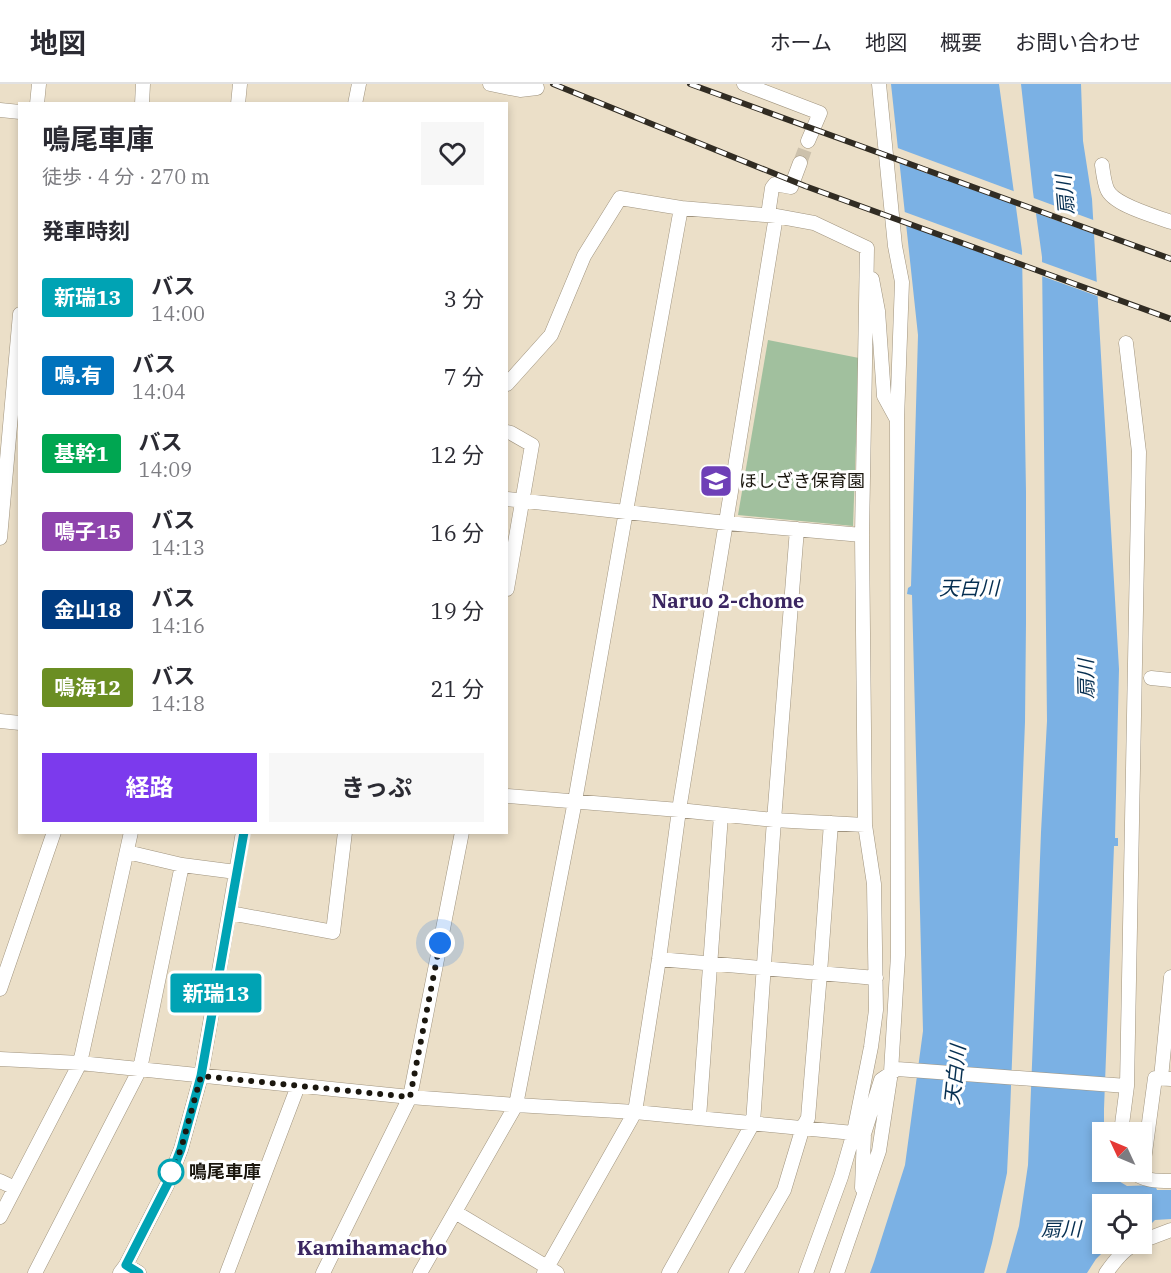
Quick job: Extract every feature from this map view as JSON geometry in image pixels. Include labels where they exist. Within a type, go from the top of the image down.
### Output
[{"type":"street","points":[[37,102],[39,84]]},
{"type":"street","points":[[142,102],[143,84]]},
{"type":"street","points":[[238,102],[240,84]]},
{"type":"street","points":[[355,102],[359,84]]},
{"type":"street","points":[[490,84],[520,90],[537,88]]},
{"type":"street","points":[[744,84],[820,113],[808,141]]},
{"type":"street","points":[[837,1273],[879,1151],[894,1070],[898,955],[897,419],[902,282],[895,246],[879,84]]},
{"type":"street","points":[[0,110],[18,112]]},
{"type":"street","points":[[455,1212],[549,1271],[635,1112],[679,810],[727,523],[772,216],[772,188],[774,184],[791,187],[800,163]]},
{"type":"street","points":[[1102,165],[1107,191],[1119,202],[1171,222]]},
{"type":"street","points":[[508,383],[551,335],[584,256],[620,198],[681,208],[772,216],[814,224],[867,248]]},
{"type":"street","points":[[420,1273],[516,1106],[574,801],[681,208]]},
{"type":"street","points":[[867,248],[878,311],[884,396],[897,419]]},
{"type":"street","points":[[861,1206],[859,1133],[876,1010],[874,884],[865,825],[862,535],[867,248]]},
{"type":"street","points":[[0,538],[18,337]]},
{"type":"street","points":[[1121,1122],[1139,452],[1126,343]]},
{"type":"street","points":[[508,432],[532,445],[508,583]]},
{"type":"street","points":[[508,499],[862,535]]},
{"type":"street","points":[[669,1273],[753,1123],[797,529]]},
{"type":"street","points":[[1151,678],[1171,680]]},
{"type":"street","points":[[0,721],[18,723]]},
{"type":"street","points":[[508,796],[774,820],[865,825]]},
{"type":"street","points":[[699,1118],[722,815]]},
{"type":"street","points":[[736,1273],[784,1190],[803,1127],[808,1118],[831,823]]},
{"type":"street","points":[[1,985],[53,834]]},
{"type":"street","points":[[0,1216],[80,1063],[131,834]]},
{"type":"street","points":[[139,1273],[123,1269],[167,1185],[181,1149],[201,1076],[243,834]]},
{"type":"street","points":[[230,913],[333,932],[345,834]]},
{"type":"street","points":[[323,1273],[410,1097],[462,834]]},
{"type":"street","points":[[127,852],[182,865],[236,873]]},
{"type":"street","points":[[35,1273],[140,1069],[182,865]]},
{"type":"street","points":[[659,959],[876,978]]},
{"type":"street","points":[[1149,1122],[1155,1078],[1166,1078],[1171,977]]},
{"type":"street","points":[[0,1059],[80,1063],[410,1097],[516,1106],[635,1112],[859,1133]]},
{"type":"street","points":[[806,1273],[841,1177],[881,1080],[894,1070],[1123,1086]]},
{"type":"street","points":[[227,1273],[298,1086]]},
{"type":"street","points":[[1152,1180],[1171,1181]]},
{"type":"street","points":[[0,1181],[15,1188]]},
{"type":"street","points":[[1152,1237],[1171,1230]]},
{"type":"street","points":[[1106,1273],[1122,1254]]},
{"type":"green space","points":[[768,340],[859,358],[853,526],[738,515]]},
{"type":"water","name":"天白川","points":[[891,84],[999,84],[1022,251],[1026,492],[1025,722],[1007,1173],[984,1273],[870,1273],[905,1165],[923,1031],[912,595],[907,594],[911,586],[918,335]]},
{"type":"water","name":"扇川","points":[[1021,84],[1081,84],[1083,141],[1092,199],[1119,669],[1115,838],[1118,838],[1118,846],[1114,846],[1104,1122],[1092,1122],[1092,1182],[1120,1182],[1127,1186],[1155,1185],[1157,1190],[1171,1190],[1171,1219],[1155,1220],[1152,1223],[1152,1194],[1092,1194],[1092,1254],[1101,1254],[1087,1273],[1006,1273],[1019,1226],[1028,1165],[1047,721],[1042,257]]},
{"type":"pier","points":[[895,147],[1016,192],[1018,206],[896,162]]},
{"type":"pier","points":[[1031,197],[1096,221],[1097,235],[1033,212]]},
{"type":"pier","points":[[902,211],[1025,256],[1025,269],[903,224]]},
{"type":"pier","points":[[1039,261],[1100,283],[1100,297],[1039,275]]},
{"type":"tunnel","points":[[800,163],[808,141]]},
{"type":"railway","points":[[553,84],[805,186],[1171,319]]},
{"type":"railway","points":[[690,84],[1171,259]]},
{"type":"bus line","name":"新瑞13","points":[[139,1273],[126,1265],[167,1185],[181,1149],[201,1076],[244,834]]},
{"type":"place","name":"ほしざき保育園","points":[[716,481]]},
{"type":"place","name":"鳴尾車庫","points":[[171,1172]]},
{"type":"district","name":"Naruo 2-chome","points":[[728,601]]},
{"type":"district","name":"Kamihamacho","points":[[372,1248]]},
{"type":"route","points":[[171,1172],[181,1149],[201,1076],[410,1097],[440,943]]}]
